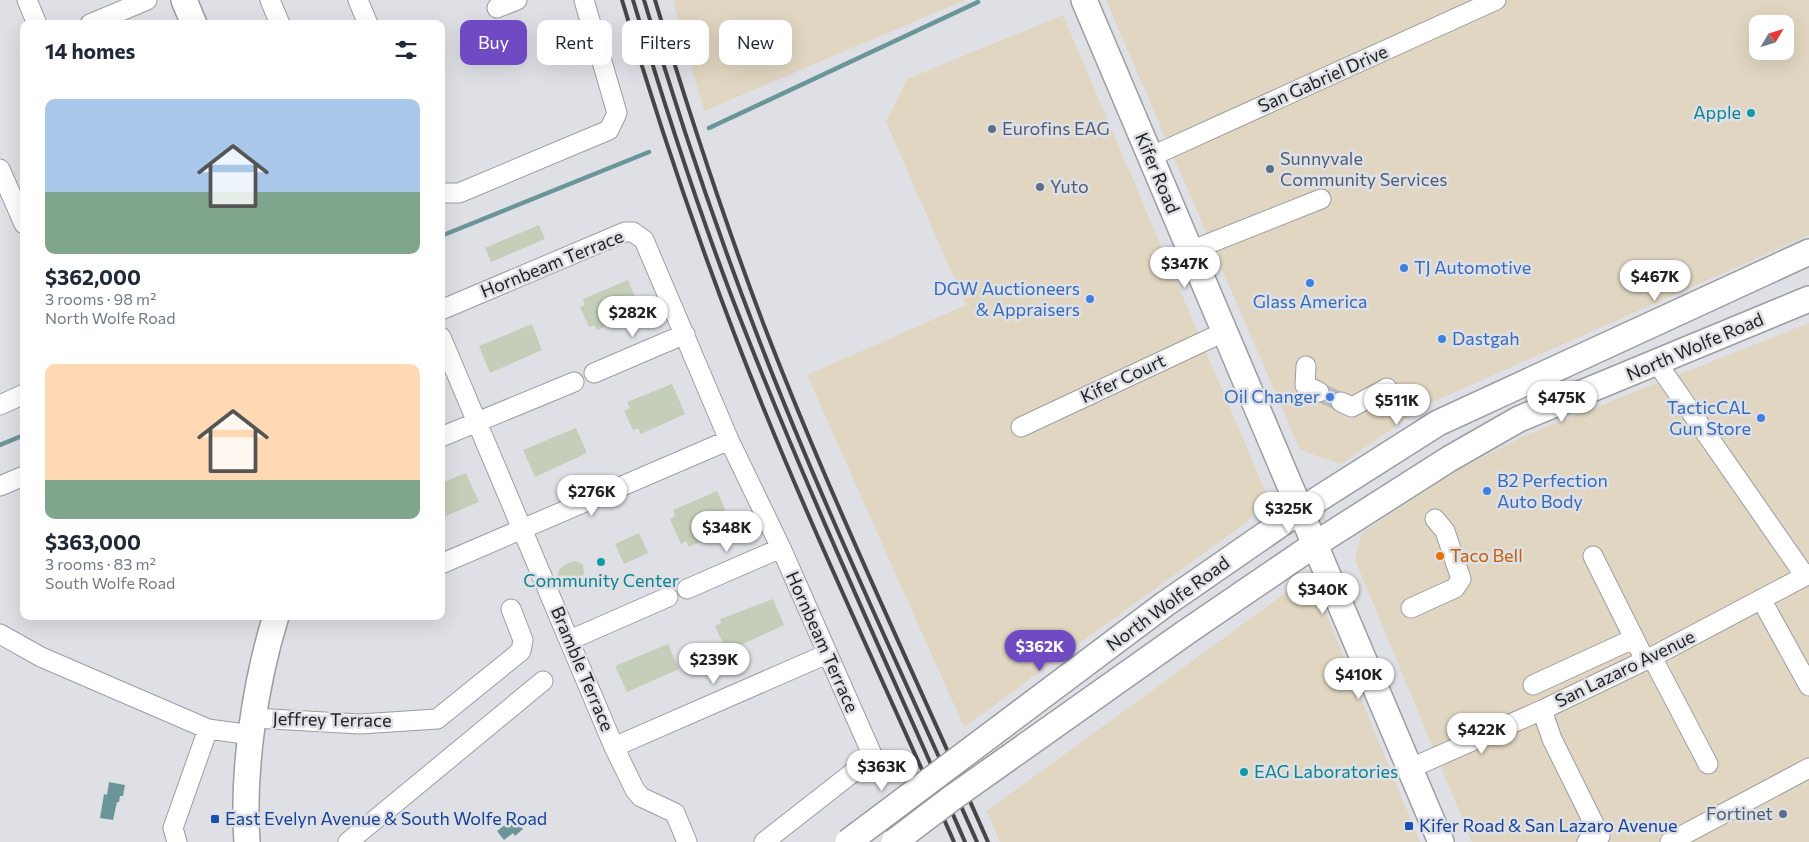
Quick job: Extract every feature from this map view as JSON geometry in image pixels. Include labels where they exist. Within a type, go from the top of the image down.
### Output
[{"type":"main road","points":[[184,0],[192,20]]},
{"type":"main road","name":"Kifer Road","points":[[1084,0],[1190,251],[1226,331],[1314,545],[1441,842]]},
{"type":"main road","name":"North Wolfe Road","points":[[848,842],[1165,604],[1301,510],[1438,423],[1809,252]]},
{"type":"main road","name":"North Wolfe Road","points":[[894,842],[952,798],[1185,633],[1314,545],[1449,459],[1519,419],[1809,299]]},
{"type":"main road","points":[[247,842],[248,790],[253,726],[263,659],[275,620]]},
{"type":"street","points":[[27,0],[35,20]]},
{"type":"street","points":[[100,20],[147,0]]},
{"type":"street","points":[[270,0],[278,20]]},
{"type":"street","points":[[358,0],[366,20]]},
{"type":"street","points":[[497,8],[516,0]]},
{"type":"street","points":[[445,193],[460,193],[609,130],[617,113],[584,0]]},
{"type":"street","name":"San Gabriel Drive","points":[[1150,157],[1496,0]]},
{"type":"street","points":[[0,169],[20,215]]},
{"type":"street","points":[[1190,251],[1321,200]]},
{"type":"street","name":"Hornbeam Terrace","points":[[445,308],[625,232],[633,232],[644,240],[729,440],[781,548],[871,752],[870,760],[764,842]]},
{"type":"street","name":"Kifer Court","points":[[1021,427],[1226,331]]},
{"type":"street","points":[[594,373],[685,334]]},
{"type":"street","name":"Bramble Terrace","points":[[445,346],[614,747],[635,790],[641,797],[675,814],[687,842]]},
{"type":"street","points":[[1657,363],[1807,575]]},
{"type":"street","points":[[1306,366],[1305,385],[1319,392]]},
{"type":"street","points":[[445,435],[574,382]]},
{"type":"street","points":[[1341,402],[1352,407],[1387,388]]},
{"type":"street","points":[[0,405],[20,396]]},
{"type":"street","points":[[445,562],[729,440]]},
{"type":"street","points":[[0,486],[20,478]]},
{"type":"street","points":[[1411,608],[1455,588],[1462,579],[1445,531],[1435,519]]},
{"type":"street","points":[[687,589],[781,548]]},
{"type":"street","points":[[1593,556],[1633,639],[1648,659],[1708,764]]},
{"type":"street","name":"San Lazaro Avenue","points":[[1410,770],[1648,659],[1807,575]]},
{"type":"street","points":[[570,640],[668,597]]},
{"type":"street","points":[[1761,599],[1809,686]]},
{"type":"street","name":"Jeffrey Terrace","points":[[253,726],[360,724],[437,719],[521,651],[522,640],[511,608]]},
{"type":"street","points":[[0,634],[41,657],[208,729],[253,726]]},
{"type":"street","points":[[1533,685],[1633,639]]},
{"type":"street","points":[[1609,650],[1619,672]]},
{"type":"street","points":[[614,747],[827,654]]},
{"type":"street","points":[[348,842],[543,681]]},
{"type":"street","points":[[1542,710],[1552,739],[1600,836],[1587,842]]},
{"type":"street","points":[[177,842],[173,828],[208,729]]},
{"type":"street","points":[[1670,842],[1809,768]]},
{"type":"shaded area","points":[[673,0],[965,0],[704,111],[691,65],[709,65],[709,20],[679,20]]},
{"type":"shaded area","points":[[1106,0],[1809,0],[1809,235],[1428,404],[1341,464],[1300,450]]},
{"type":"shaded area","points":[[1063,15],[1267,495],[1247,522],[964,727],[807,375],[966,305],[886,122],[907,79]]},
{"type":"shaded area","points":[[1809,323],[1809,842],[1472,842],[1355,560],[1362,533],[1452,473],[1526,435]]},
{"type":"shaded area","points":[[1310,575],[1420,842],[1000,842],[987,811]]},
{"type":"green space","points":[[539,225],[545,239],[491,262],[485,248]]},
{"type":"green space","points":[[628,280],[641,311],[597,330],[594,325],[589,327],[580,307],[585,305],[583,299]]},
{"type":"green space","points":[[532,324],[542,350],[490,373],[479,346]]},
{"type":"green space","points":[[672,384],[685,414],[641,434],[638,428],[633,430],[624,411],[630,408],[627,402]]},
{"type":"green space","points":[[576,428],[587,453],[535,477],[523,450]]},
{"type":"green space","points":[[466,473],[479,502],[445,516],[445,481]]},
{"type":"green space","points":[[717,491],[733,527],[689,547],[686,541],[681,544],[670,519],[675,516],[673,510]]},
{"type":"green space","points":[[639,533],[648,553],[624,564],[615,544]]},
{"type":"green space","points":[[574,561],[583,564],[584,573],[582,577],[563,582],[558,577],[559,570]]},
{"type":"green space","points":[[773,599],[784,625],[732,649],[731,645],[725,648],[715,626],[721,623],[720,619]]},
{"type":"green space","points":[[668,644],[679,669],[627,692],[615,666]]},
{"type":"water","points":[[109,782],[125,785],[123,796],[120,796],[119,802],[117,802],[113,820],[100,818],[104,794],[107,795]]},
{"type":"water","points":[[514,818],[523,829],[515,836],[513,833],[504,840],[497,831]]},
{"type":"waterway","points":[[709,128],[978,2]]},
{"type":"waterway","points":[[445,234],[649,152]]},
{"type":"waterway","points":[[0,445],[20,437]]},
{"type":"tunnel","points":[[1319,392],[1341,402]]},
{"type":"railway","points":[[622,0],[662,129],[737,341],[788,468],[954,842]]},
{"type":"railway","points":[[633,0],[686,170],[747,336],[826,527],[965,842]]},
{"type":"railway","points":[[644,0],[711,209],[781,397],[835,525],[977,842]]},
{"type":"railway","points":[[655,0],[707,165],[765,328],[845,522],[988,842]]},
{"type":"place","name":"Apple","points":[[1751,113]]},
{"type":"place","name":"Eurofins EAG","points":[[992,129]]},
{"type":"place","name":"Sunnyvale Community Services","points":[[1270,169]]},
{"type":"place","name":"Yuto","points":[[1040,187]]},
{"type":"place","name":"TJ Automotive","points":[[1404,268]]},
{"type":"place","name":"Glass America","points":[[1310,283]]},
{"type":"place","name":"DGW Auctioneers & Appraisers","points":[[1090,299]]},
{"type":"place","name":"Dastgah","points":[[1442,339]]},
{"type":"place","name":"Oil Changer","points":[[1330,397]]},
{"type":"place","name":"TacticCAL Gun Store","points":[[1761,418]]},
{"type":"place","name":"B2 Perfection Auto Body","points":[[1487,491]]},
{"type":"place","name":"Taco Bell","points":[[1440,556]]},
{"type":"place","name":"Community Center","points":[[601,562]]},
{"type":"place","name":"EAG Laboratories","points":[[1244,772]]},
{"type":"place","name":"Fortinet","points":[[1783,814]]},
{"type":"place","name":"East Evelyn Avenue & South Wolfe Road","points":[[215,819]]},
{"type":"place","name":"Kifer Road & San Lazaro Avenue","points":[[1409,826]]}]
